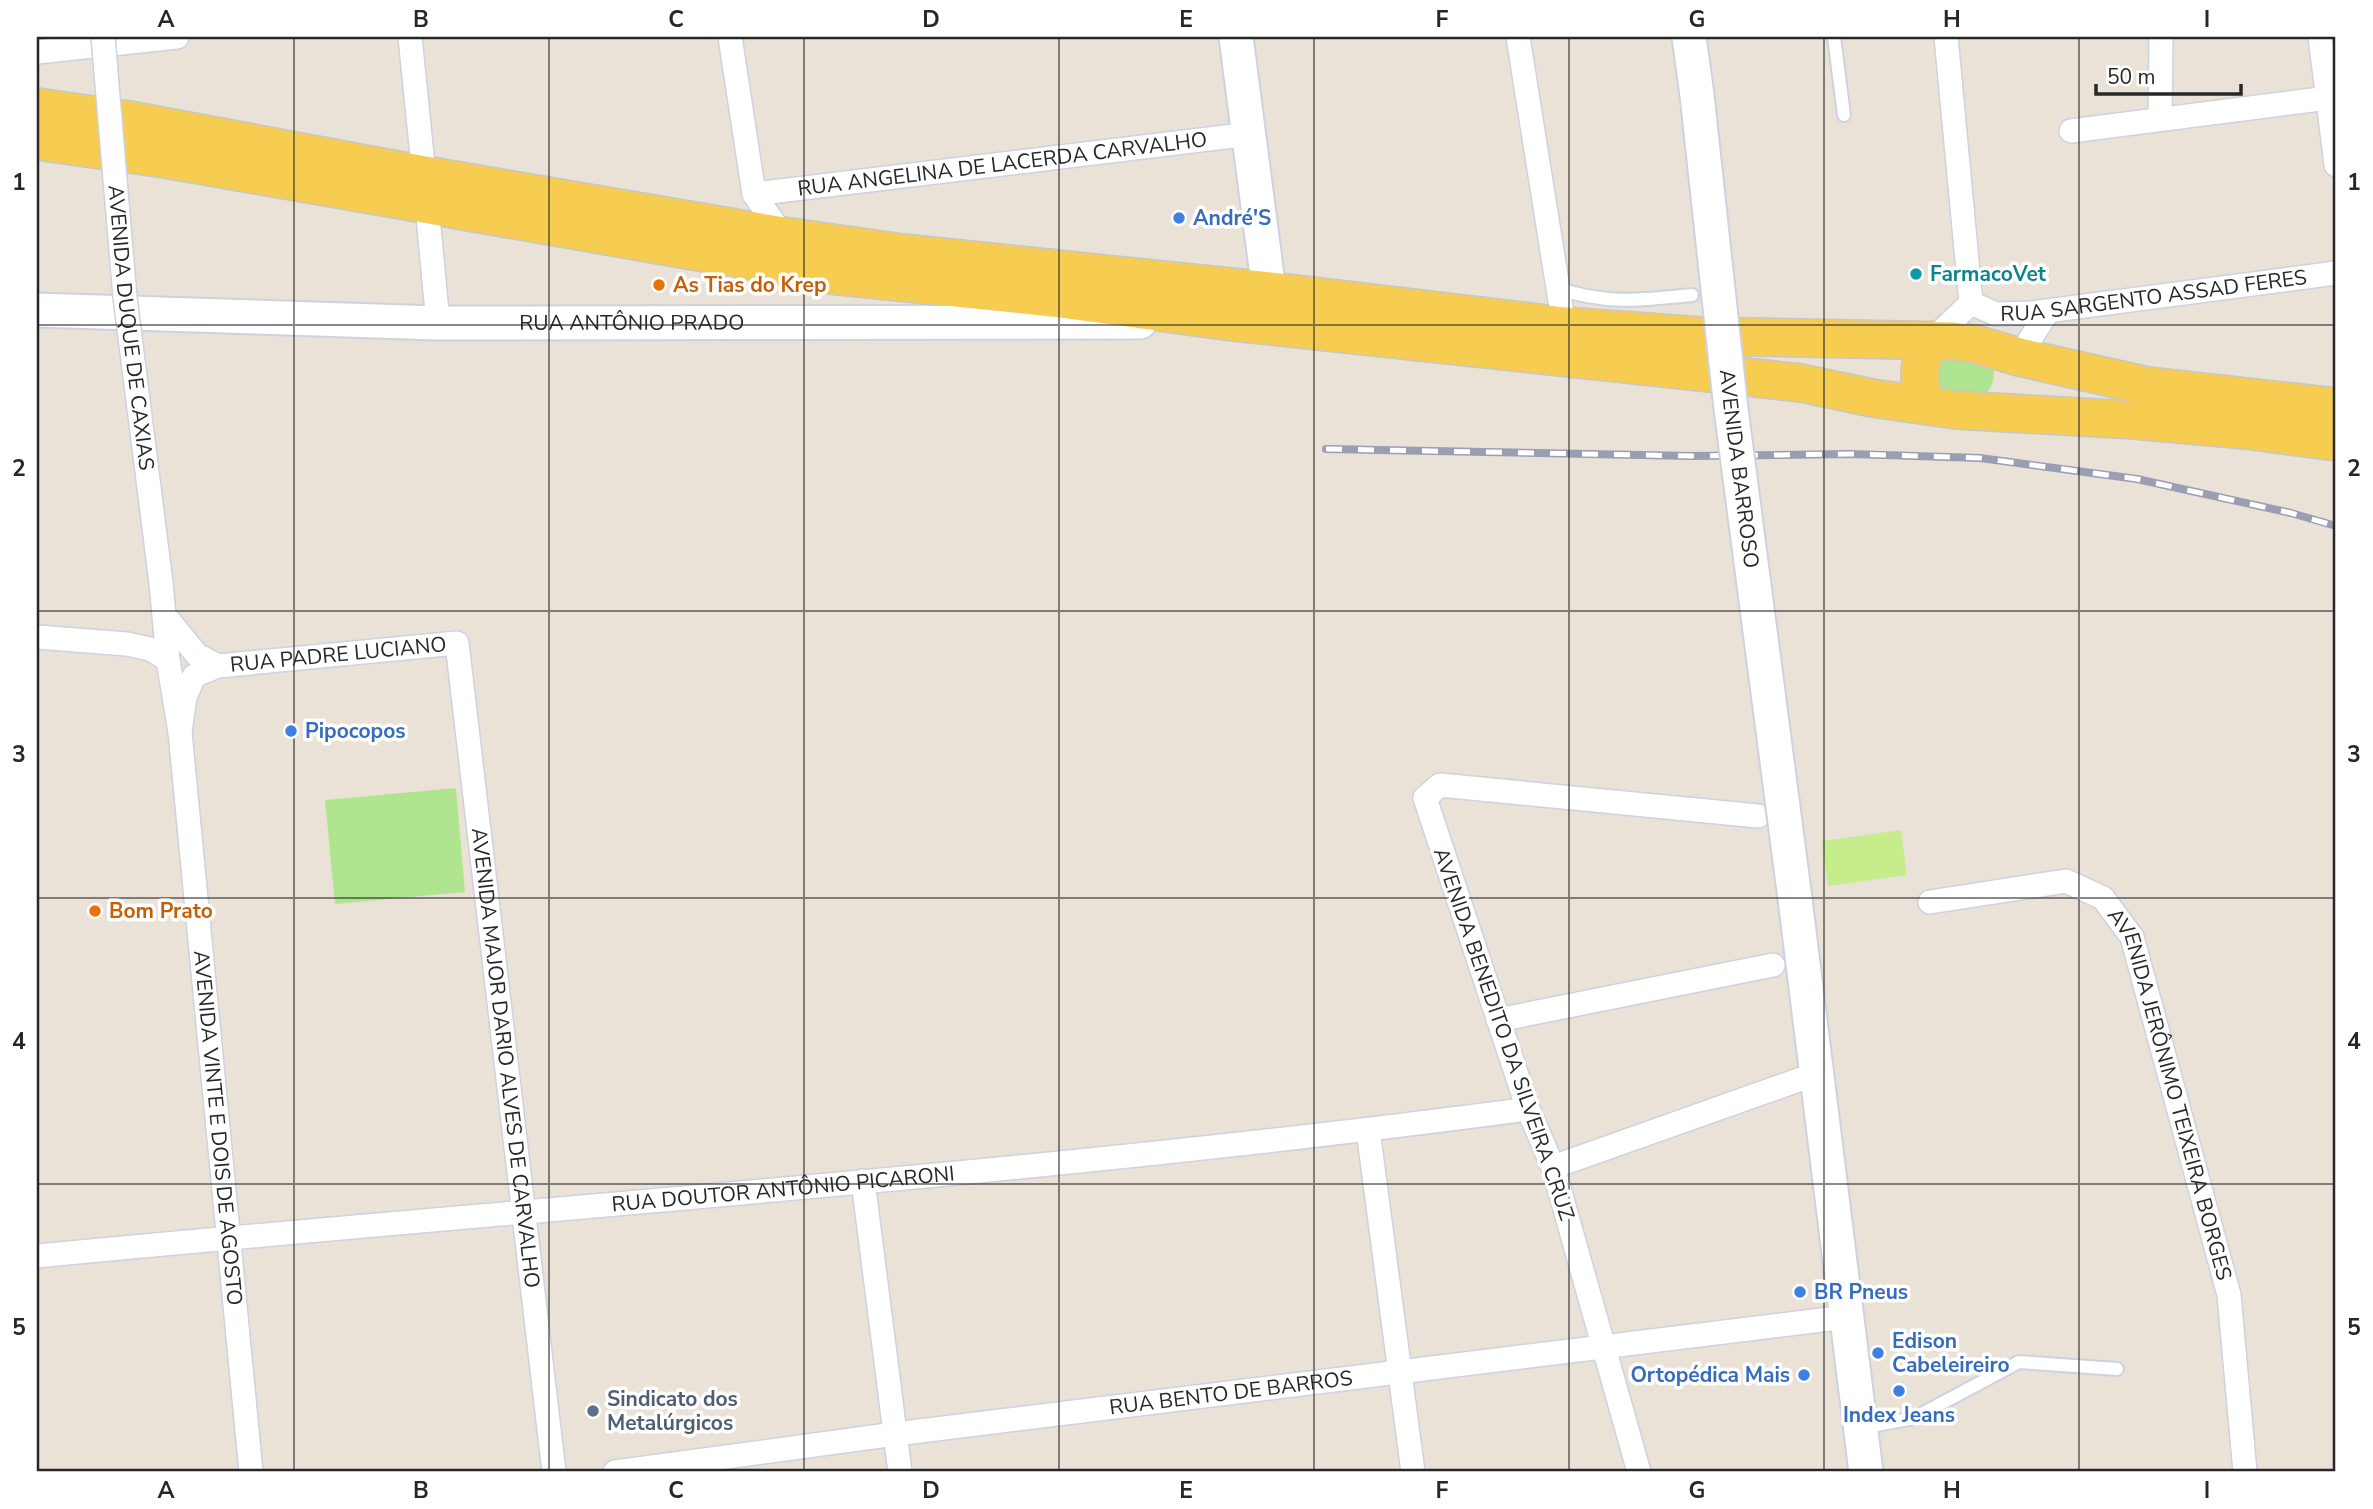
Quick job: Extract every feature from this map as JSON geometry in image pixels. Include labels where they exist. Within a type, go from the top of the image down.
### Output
[{"type":"main road","points":[[37,107],[129,120],[426,190],[831,275],[1053,298],[1225,321],[1801,383],[1927,406],[2147,421],[2336,442]]},
{"type":"main road","points":[[37,141],[903,253],[1269,291],[1564,326],[1702,335],[1975,344],[2019,357],[2148,386],[2336,407]]},
{"type":"main road","points":[[1927,406],[1920,390],[1919,365],[1930,342]]},
{"type":"main road","points":[[1988,411],[2008,387],[2019,357]]},
{"type":"street","name":"AVENIDA DUQUE DE CAXIAS","points":[[103,37],[125,297],[166,617]]},
{"type":"street","points":[[37,52],[177,37]]},
{"type":"street","points":[[410,37],[438,323]]},
{"type":"street","points":[[730,37],[754,194],[783,236]]},
{"type":"street","points":[[1236,37],[1269,291]]},
{"type":"street","points":[[1518,37],[1564,326]]},
{"type":"street","name":"AVENIDA BARROSO","points":[[1689,37],[1698,95],[1731,409],[1818,1073],[1866,1472]]},
{"type":"street","points":[[1930,342],[1971,303],[1946,37]]},
{"type":"street","points":[[2160,118],[2161,37]]},
{"type":"street","points":[[2320,37],[2336,165]]},
{"type":"street","points":[[2071,131],[2328,98]]},
{"type":"street","name":"RUA ANGELINA DE LACERDA CARVALHO","points":[[754,194],[1250,134]]},
{"type":"street","name":"RUA SARGENTO ASSAD FERES","points":[[1971,303],[1996,314],[2048,311],[2336,273]]},
{"type":"street","name":"RUA ANTÔNIO PRADO","points":[[37,310],[438,323],[1225,321]]},
{"type":"street","points":[[2019,357],[2048,311]]},
{"type":"street","points":[[127,644],[166,617]]},
{"type":"street","name":"AVENIDA VINTE E DOIS DE AGOSTO","points":[[166,617],[168,660],[180,732],[251,1472]]},
{"type":"street","name":"RUA PADRE LUCIANO","points":[[166,617],[197,655],[218,666]]},
{"type":"street","points":[[37,636],[127,644],[150,649],[168,660]]},
{"type":"street","name":"RUA PADRE LUCIANO","points":[[180,732],[185,697],[194,676],[218,666],[457,643]]},
{"type":"street","name":"AVENIDA MAJOR DARIO ALVES DE CARVALHO","points":[[457,643],[554,1472]]},
{"type":"street","name":"AVENIDA BENEDITO DA SILVEIRA CRUZ","points":[[1639,1472],[1553,1167],[1528,1109],[1425,798],[1440,785],[1758,816]]},
{"type":"street","name":"AVENIDA JERÔNIMO TEIXEIRA BORGES","points":[[1930,902],[2066,881],[2103,898],[2132,937],[2229,1296],[2245,1472]]},
{"type":"street","points":[[1498,1020],[1773,965]]},
{"type":"street","points":[[1553,1167],[1818,1073]]},
{"type":"street","name":"RUA DOUTOR ANTÔNIO PICARONI","points":[[37,1255],[863,1181],[1367,1130],[1528,1109]]},
{"type":"street","points":[[1367,1130],[1413,1472]]},
{"type":"street","points":[[863,1181],[900,1472]]},
{"type":"street","name":"RUA BENTO DE BARROS","points":[[615,1472],[895,1434],[1846,1317]]},
{"type":"lane","points":[[1834,37],[1844,115]]},
{"type":"lane","points":[[1558,288],[1578,296],[1625,302],[1692,295]]},
{"type":"lane","points":[[1860,1428],[1914,1418],[2019,1362],[2117,1369]]},
{"type":"green space","points":[[1943,356],[1986,362],[1994,369],[1989,390],[1983,396],[1938,391],[1934,362]]},
{"type":"green space","points":[[456,788],[465,892],[335,904],[325,800]]},
{"type":"green space","points":[[1901,830],[1907,875],[1828,886],[1822,841]]},
{"type":"railway","points":[[1326,449],[1692,456],[1850,454],[1980,458],[2137,479],[2291,513],[2336,526]]},
{"type":"place","name":"André'S","points":[[1179,218]]},
{"type":"place","name":"FarmacoVet","points":[[1916,274]]},
{"type":"place","name":"As Tias do Krep","points":[[659,285]]},
{"type":"place","name":"Pipocopos","points":[[291,731]]},
{"type":"place","name":"Bom Prato","points":[[95,911]]},
{"type":"place","name":"BR Pneus","points":[[1800,1292]]},
{"type":"place","name":"Edison Cabeleireiro","points":[[1878,1353]]},
{"type":"place","name":"Ortopédica Mais","points":[[1804,1375]]},
{"type":"place","name":"Index Jeans","points":[[1899,1391]]},
{"type":"place","name":"Sindicato dos Metalúrgicos","points":[[593,1411]]}]
